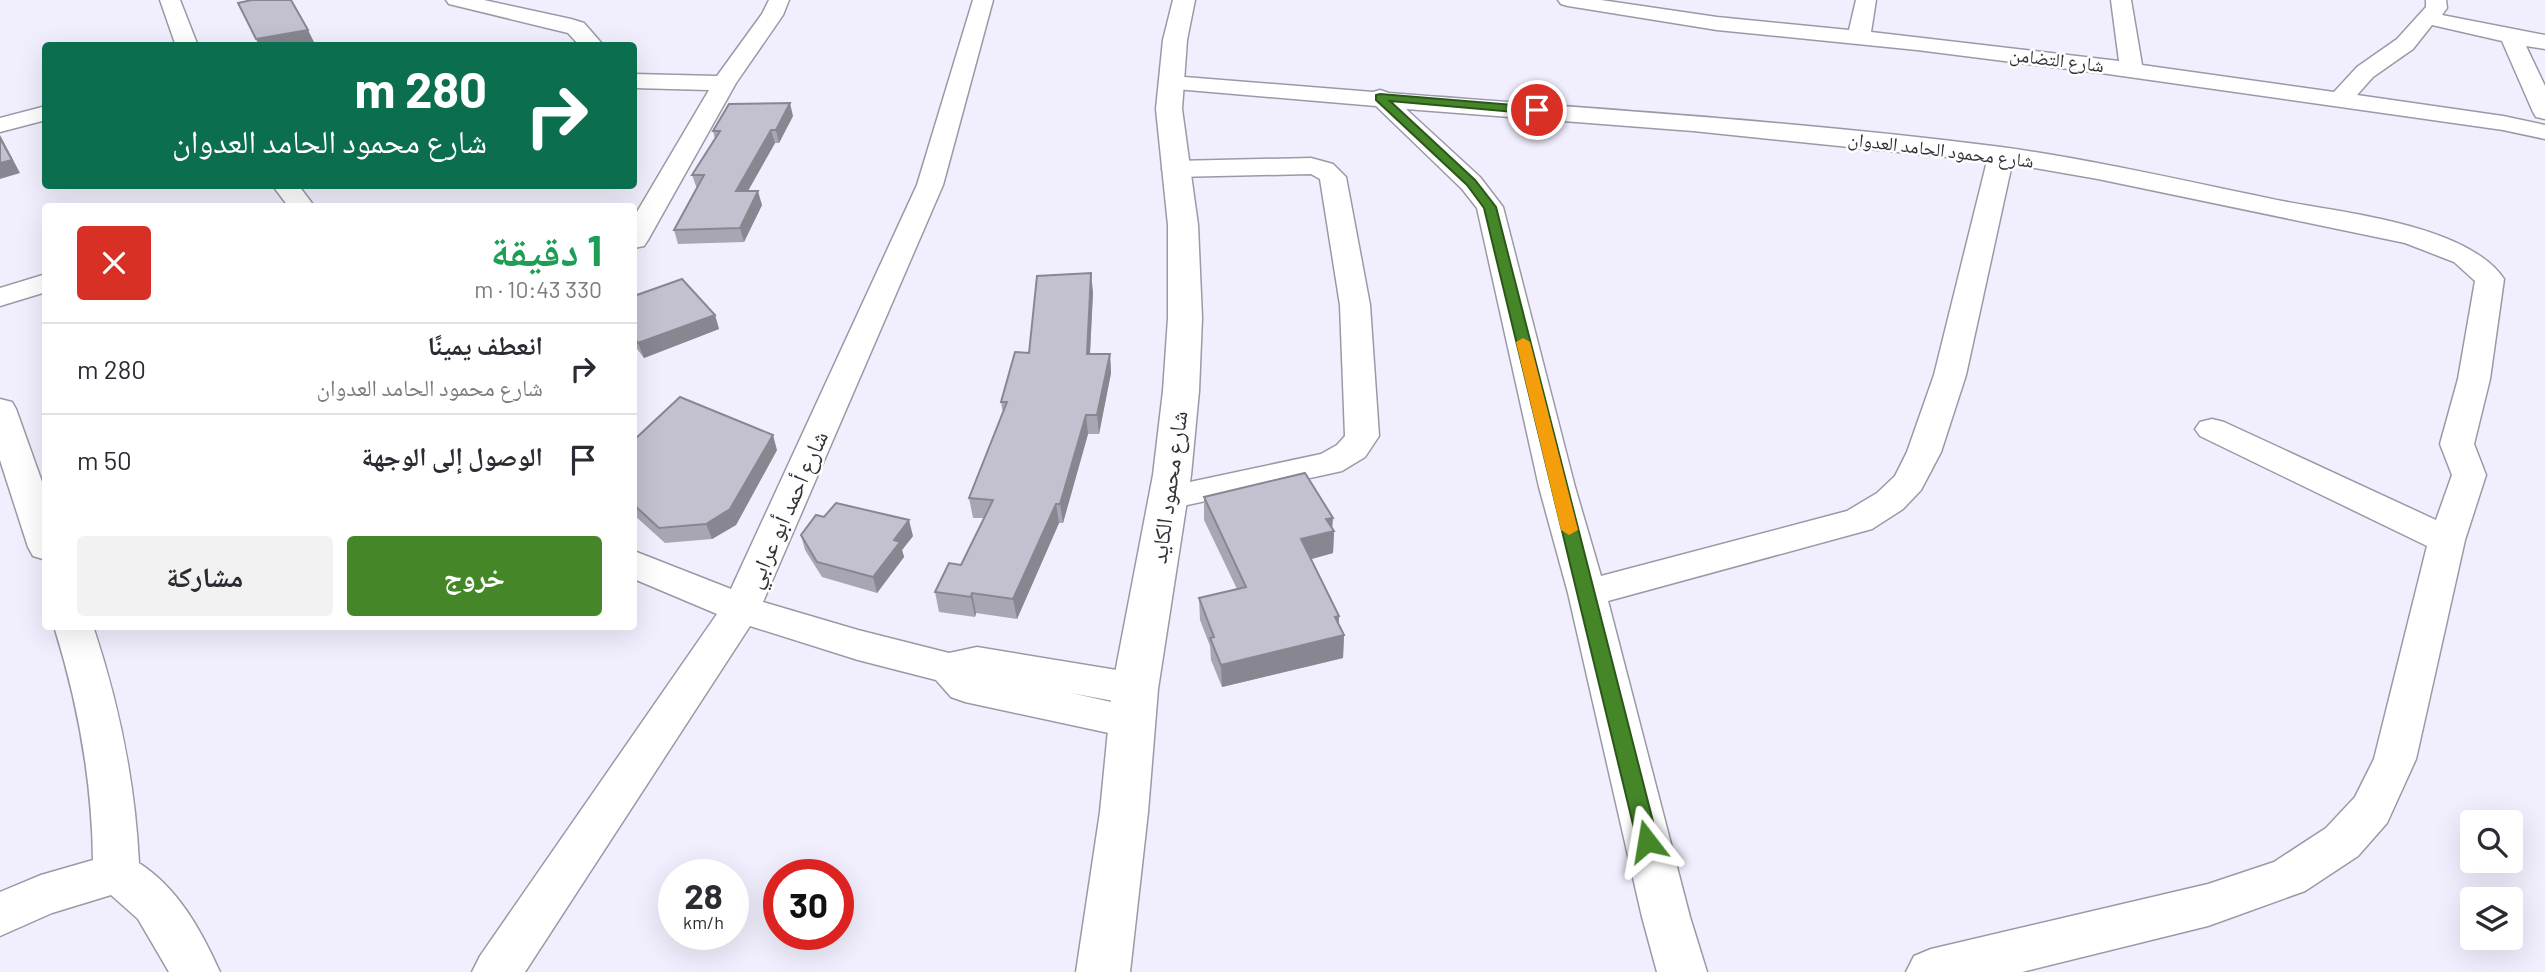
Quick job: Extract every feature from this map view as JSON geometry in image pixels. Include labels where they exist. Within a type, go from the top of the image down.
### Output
[{"type":"street","points":[[170,0],[186,42]]},
{"type":"street","points":[[456,0],[576,28],[589,42]]},
{"type":"street","points":[[637,235],[724,83],[772,15],[779,0]]},
{"type":"street","name":"شارع أحمد أبو عرابي","points":[[497,972],[741,609],[930,185],[983,0]]},
{"type":"street","name":"شارع محمود الكايد","points":[[1103,972],[1124,812],[1133,706],[1168,497],[1181,391],[1185,318],[1183,225],[1169,123],[1175,40],[1184,0]]},
{"type":"street","name":"شارع التضامن","points":[[1568,0],[1693,21],[1859,36],[2130,68],[2545,132]]},
{"type":"street","points":[[1859,36],[1866,0]]},
{"type":"street","points":[[2121,0],[2130,68]]},
{"type":"street","points":[[2340,99],[2365,72],[2405,44],[2432,9],[2511,37],[2545,43]]},
{"type":"street","points":[[2511,37],[2545,113]]},
{"type":"street","points":[[637,81],[724,83]]},
{"type":"street","name":"شارع محمود الحامد العدوان","points":[[1172,83],[1380,97],[1869,140],[2001,155],[2098,171],[2413,236],[2464,256],[2490,279],[2474,379],[2457,444],[2469,475],[2447,540]]},
{"type":"street","points":[[1380,97],[1471,183],[1490,207],[1558,487],[1682,972]]},
{"type":"street","points":[[0,125],[42,114]]},
{"type":"street","points":[[1587,593],[1859,520],[1890,501],[1909,482],[1924,452],[1950,375],[2001,155]]},
{"type":"street","points":[[1168,497],[1330,463],[1345,457],[1355,448],[1362,436],[1355,304],[1333,177],[1324,169],[1311,166],[1175,169]]},
{"type":"street","points":[[0,297],[42,284]]},
{"type":"street","points":[[0,409],[42,535]]},
{"type":"street","points":[[1956,970],[2208,905],[2289,877],[2342,842],[2371,810],[2395,759],[2447,540],[2212,429]]},
{"type":"street","points":[[637,565],[741,609],[858,645],[949,668],[965,686],[993,694],[1133,706]]},
{"type":"street","points":[[74,630],[93,682],[108,750],[116,815],[116,873]]},
{"type":"street","points":[[0,915],[41,896],[116,873],[142,888],[163,914],[195,972]]},
{"type":"building","points":[[252,0],[291,0],[308,30],[256,39],[238,3]]},
{"type":"building","points":[[790,103],[776,130],[771,130],[736,191],[758,191],[740,228],[674,230],[704,175],[692,175],[720,131],[713,131],[729,104]]},
{"type":"building","points":[[0,138],[12,160],[0,163]]},
{"type":"building","points":[[1091,273],[1087,354],[1110,354],[1097,415],[1086,415],[1060,504],[1056,504],[1013,599],[972,593],[971,597],[935,592],[949,563],[961,565],[993,500],[969,498],[1007,402],[1001,402],[1015,352],[1029,353],[1037,276]]},
{"type":"building","points":[[682,279],[715,315],[638,343],[637,295]]},
{"type":"building","points":[[680,397],[773,435],[730,509],[706,524],[659,528],[637,508],[637,437]]},
{"type":"building","points":[[1305,473],[1333,518],[1326,519],[1334,531],[1301,539],[1339,616],[1335,617],[1344,635],[1221,665],[1199,598],[1246,587],[1204,497]]},
{"type":"building","points":[[836,503],[909,520],[894,540],[900,542],[873,577],[817,562],[801,535],[816,515],[824,517]]},
{"type":"slow traffic","points":[[1523,342],[1569,530]]},
{"type":"route","points":[[1537,110],[1380,97],[1471,183],[1490,207],[1647,841]]}]
